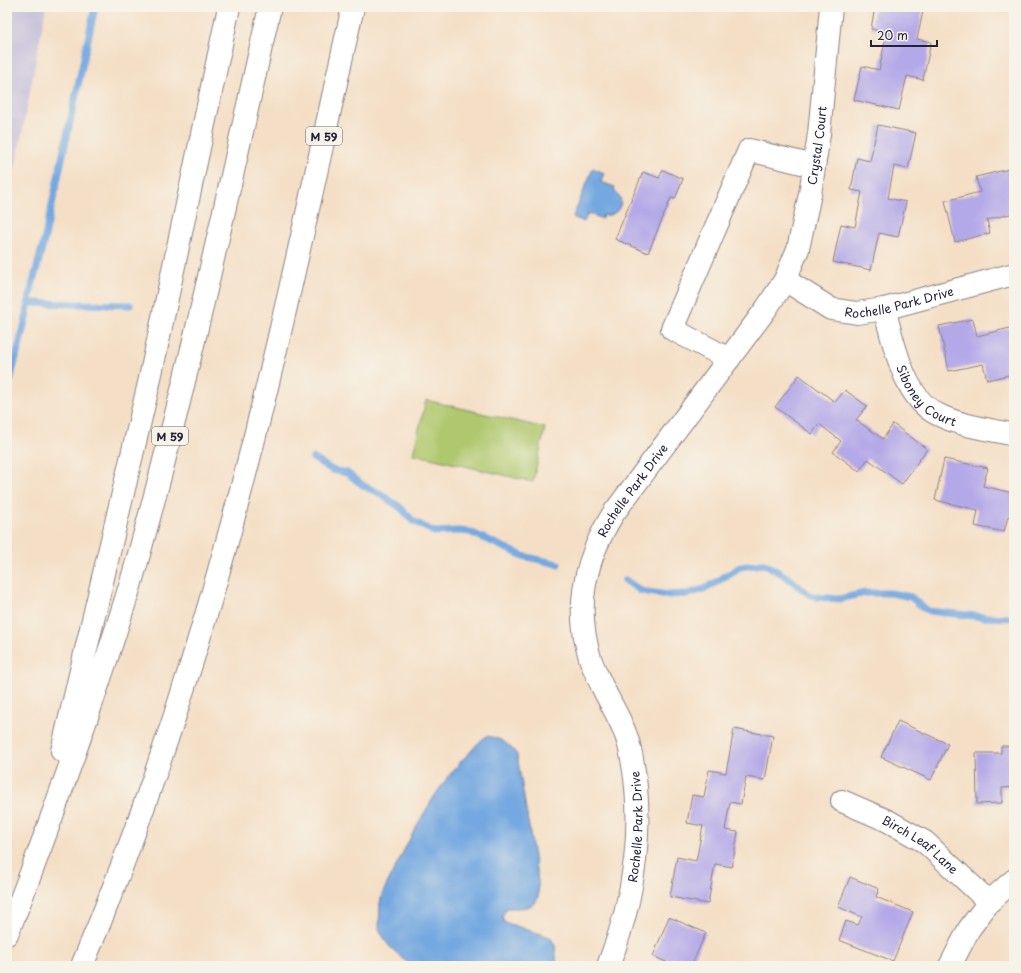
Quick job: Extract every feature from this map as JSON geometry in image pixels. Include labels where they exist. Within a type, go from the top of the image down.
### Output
[{"type":"main road","points":[[37,856],[149,382],[229,7]]},
{"type":"main road","name":"M 59","points":[[7,934],[71,763],[108,656],[129,588],[156,492],[191,356],[270,7]]},
{"type":"main road","name":"M 59","points":[[82,966],[118,876],[161,756],[224,551],[277,342],[353,7]]},
{"type":"main road","name":"Crystal Court","points":[[785,280],[798,249],[810,194],[819,134],[832,7]]},
{"type":"main road","points":[[729,359],[672,329],[749,150],[814,166]]},
{"type":"main road","name":"Rochelle Park Drive","points":[[608,966],[619,934],[631,887],[638,828],[638,800],[630,748],[622,725],[590,659],[584,634],[582,611],[585,580],[592,553],[603,531],[613,514],[766,309],[785,280],[832,309],[857,313],[884,309],[1014,274]]},
{"type":"main road","name":"Siboney Court","points":[[884,309],[903,370],[914,393],[924,404],[936,413],[955,421],[1014,435]]},
{"type":"main road","name":"Birch Leaf Lane","points":[[842,801],[888,821],[925,842],[989,902]]},
{"type":"main road","points":[[950,966],[969,929],[989,902],[1014,880]]},
{"type":"shaded area","points":[[7,7],[46,7],[7,211]]},
{"type":"green space","points":[[426,400],[545,428],[533,482],[413,454]]},
{"type":"water","points":[[593,168],[604,173],[601,182],[615,187],[614,191],[618,195],[621,203],[617,211],[613,214],[603,215],[602,219],[588,213],[584,222],[573,217]]},
{"type":"water","points":[[487,736],[504,742],[517,755],[538,881],[538,897],[533,904],[525,907],[507,908],[502,916],[504,922],[550,937],[555,945],[557,966],[475,966],[462,963],[454,966],[411,966],[388,945],[379,929],[380,903],[382,894],[410,838],[442,785],[455,768]]},
{"type":"building","points":[[875,7],[924,7],[917,39],[931,42],[923,80],[907,76],[899,110],[854,100],[862,66],[879,70],[887,32],[871,29]]},
{"type":"building","points":[[927,7],[938,7],[938,10]]},
{"type":"building","points":[[878,125],[916,133],[908,169],[894,166],[888,198],[906,202],[898,237],[879,233],[871,270],[833,262],[841,224],[855,227],[862,192],[851,190],[857,158],[870,161]]},
{"type":"building","points":[[1009,169],[1012,183],[1014,183],[1014,213],[987,220],[990,233],[955,242],[945,201],[980,192],[976,177]]},
{"type":"building","points":[[663,170],[683,179],[675,199],[671,198],[648,253],[615,239],[643,172],[659,178]]},
{"type":"building","points":[[1014,310],[1014,323],[1013,323],[1011,311]]},
{"type":"building","points":[[973,319],[977,336],[1014,327],[1014,374],[987,380],[983,364],[949,371],[939,326]]},
{"type":"building","points":[[799,375],[835,402],[845,390],[867,406],[856,420],[883,439],[893,424],[927,449],[902,484],[868,459],[859,471],[833,452],[841,441],[819,424],[812,434],[775,407]]},
{"type":"building","points":[[944,459],[988,468],[983,486],[1013,493],[1014,490],[1014,517],[1008,516],[1004,532],[975,526],[978,510],[935,500]]},
{"type":"building","points":[[898,721],[948,744],[931,780],[881,757]]},
{"type":"building","points":[[734,729],[773,736],[765,780],[746,777],[741,804],[730,802],[725,830],[738,832],[732,867],[715,864],[708,904],[670,897],[677,857],[696,861],[703,826],[687,823],[692,795],[704,797],[709,770],[726,773]]},
{"type":"building","points":[[1001,746],[1014,746],[1014,787],[1002,788],[1002,803],[977,804],[976,753],[1001,753]]},
{"type":"building","points":[[850,877],[879,889],[876,897],[913,912],[893,961],[839,940],[846,921],[858,925],[862,917],[838,907]]},
{"type":"building","points":[[669,917],[706,933],[691,966],[664,966],[666,962],[653,956]]},
{"type":"waterway","points":[[7,393],[45,237],[95,7]]},
{"type":"waterway","points":[[28,303],[130,305]]},
{"type":"waterway","points":[[313,458],[332,470],[347,473],[364,486],[379,493],[401,508],[413,521],[434,532],[470,532],[523,556],[558,564]]},
{"type":"waterway","points":[[625,580],[641,591],[668,595],[688,594],[707,588],[740,567],[763,564],[785,576],[810,595],[817,597],[840,599],[865,593],[891,593],[911,597],[929,611],[984,617],[1014,618]]}]
